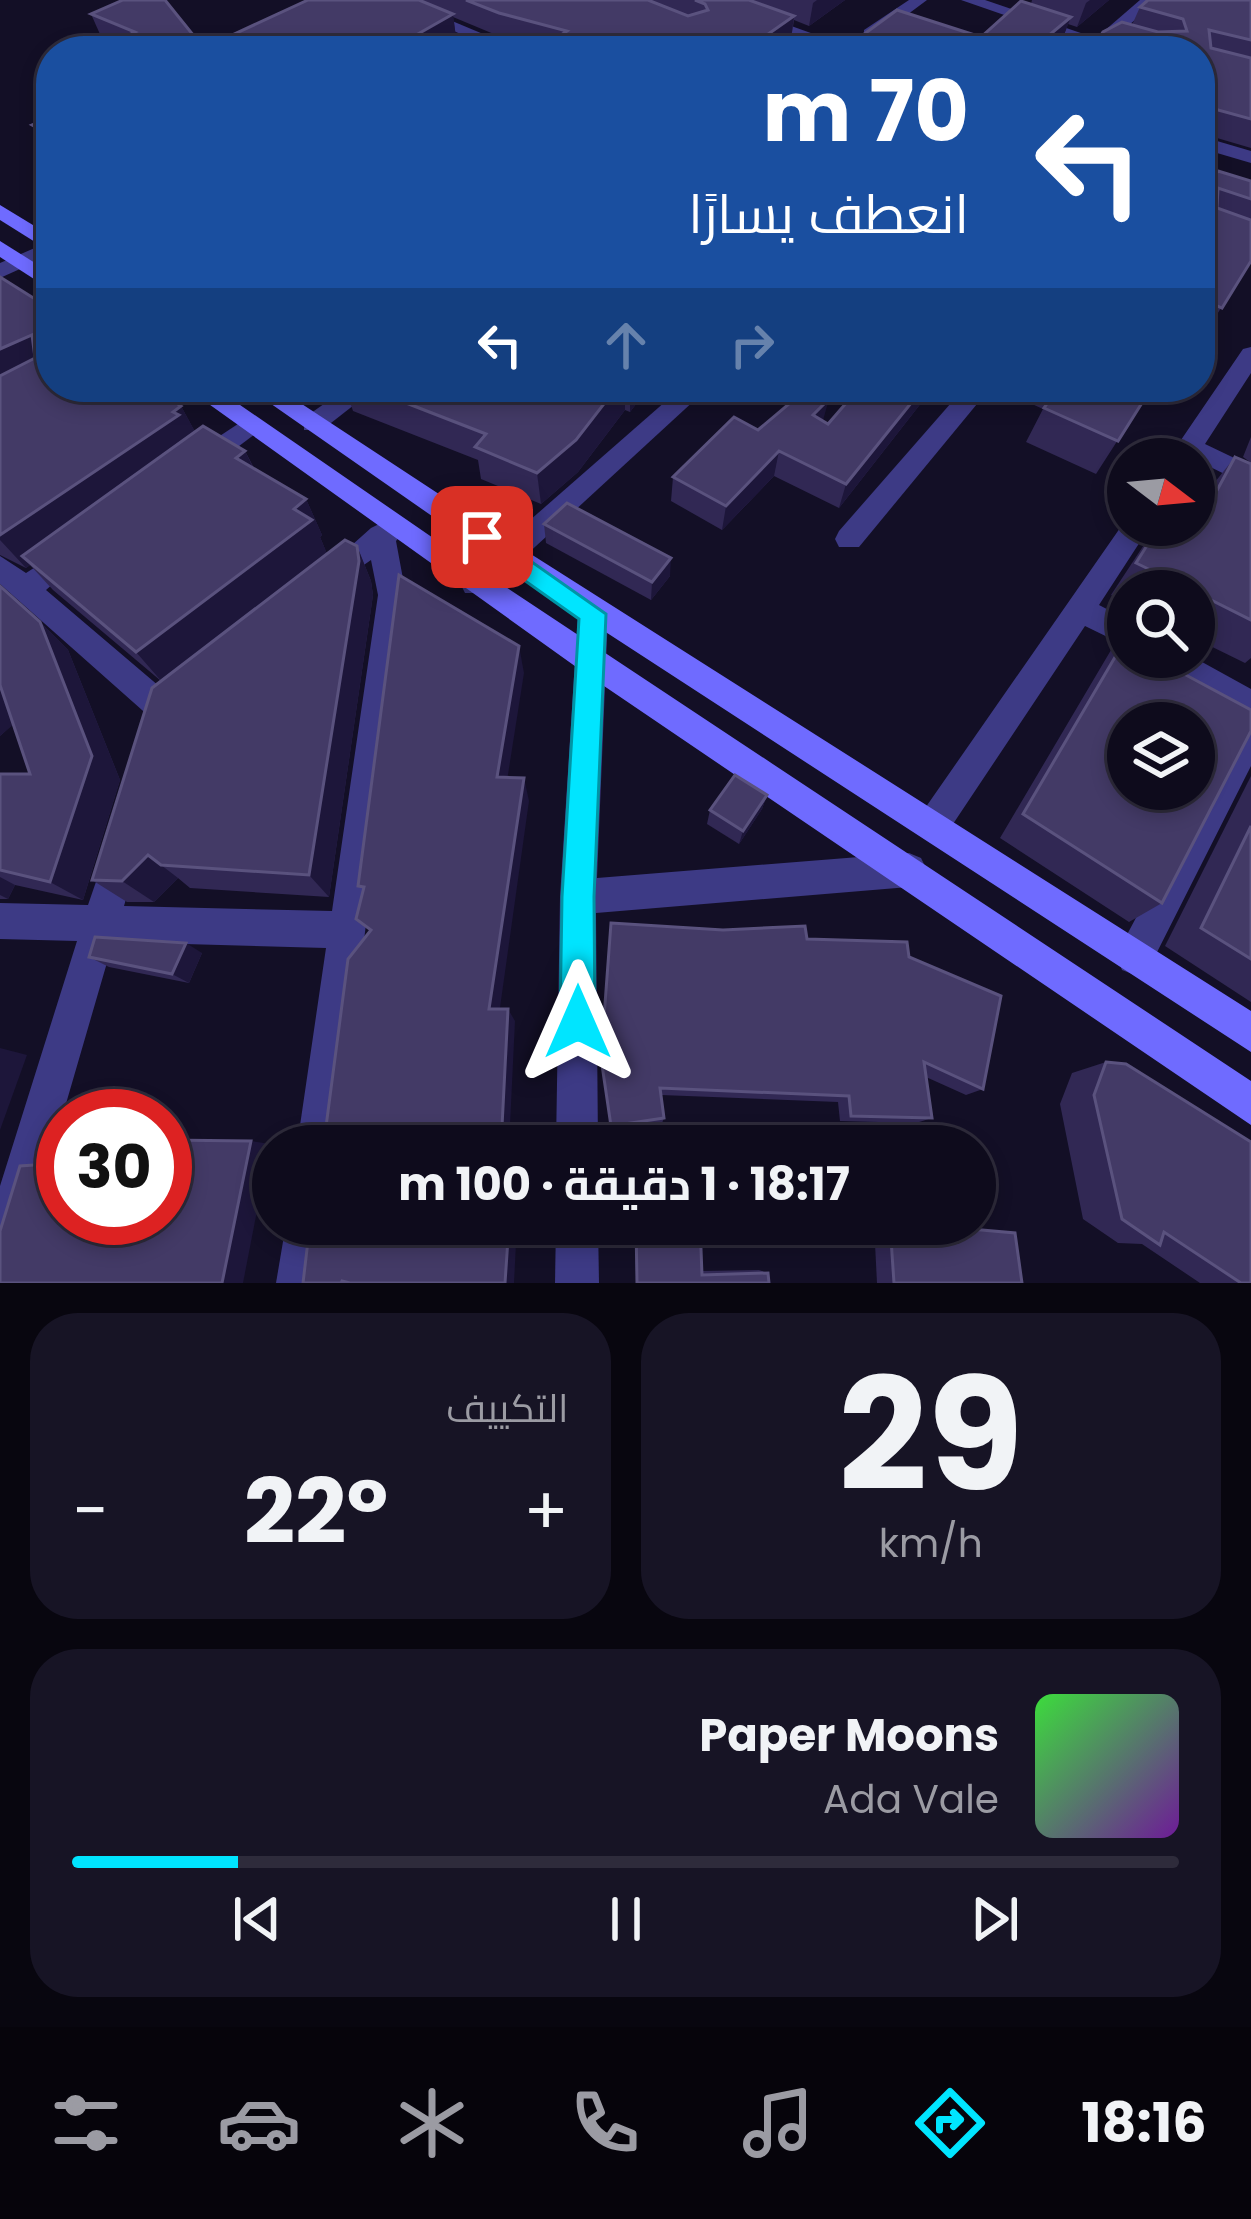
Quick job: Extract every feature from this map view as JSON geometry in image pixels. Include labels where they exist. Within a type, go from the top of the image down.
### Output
[{"type":"main road","points":[[0,211],[36,236]]},
{"type":"main road","points":[[0,247],[10,266]]},
{"type":"main road","points":[[218,402],[387,532],[909,870],[1251,1105]]},
{"type":"main road","points":[[281,402],[592,614],[933,825],[1251,1033]]},
{"type":"street","points":[[388,0],[478,36]]},
{"type":"street","points":[[704,0],[734,4],[814,36]]},
{"type":"street","points":[[869,36],[919,0]]},
{"type":"street","points":[[969,0],[1086,36]]},
{"type":"street","points":[[1112,36],[1150,0]]},
{"type":"street","points":[[711,20],[734,4]]},
{"type":"street","points":[[1215,146],[1251,157]]},
{"type":"street","points":[[1199,438],[1239,395],[1251,355]]},
{"type":"street","points":[[313,424],[344,402]]},
{"type":"street","points":[[475,585],[680,402]]},
{"type":"street","points":[[848,539],[966,402]]},
{"type":"street","points":[[176,479],[250,425]]},
{"type":"street","points":[[1215,464],[1251,477]]},
{"type":"street","points":[[310,593],[387,532]]},
{"type":"street","points":[[321,1125],[392,595],[387,532]]},
{"type":"street","points":[[27,588],[101,533]]},
{"type":"street","points":[[933,825],[1123,546]]},
{"type":"street","points":[[0,567],[171,701],[150,751]]},
{"type":"street","points":[[1081,608],[1107,623]]},
{"type":"street","points":[[577,1125],[578,897],[592,614]]},
{"type":"street","points":[[1203,678],[1251,705]]},
{"type":"street","points":[[1136,957],[1251,733]]},
{"type":"street","points":[[0,1255],[133,814]]},
{"type":"street","points":[[578,897],[909,870]]},
{"type":"street","points":[[0,921],[103,920],[349,930]]},
{"type":"street","points":[[298,1283],[304,1245]]},
{"type":"street","points":[[577,1245],[577,1283]]},
{"type":"building","points":[[123,0],[165,0],[194,36],[126,36],[135,32],[91,14]]},
{"type":"building","points":[[308,0],[419,0],[453,14],[414,36],[230,36]]},
{"type":"building","points":[[466,0],[648,0],[688,16],[708,10],[695,0],[749,0],[794,16],[765,36],[560,36],[567,31]]},
{"type":"building","points":[[1148,0],[1251,0],[1251,40],[1209,30],[1210,36],[1100,36],[1122,22],[1158,32],[1187,31],[1183,19],[1140,7]]},
{"type":"building","points":[[1021,1],[1071,17],[1048,36],[982,36]]},
{"type":"building","points":[[897,10],[978,36],[861,36]]},
{"type":"building","points":[[1215,49],[1251,58],[1251,119],[1215,109]]},
{"type":"building","points":[[1218,171],[1251,181],[1251,199],[1218,188],[1217,208],[1251,220],[1251,261],[1222,308],[1215,305],[1215,175]]},
{"type":"building","points":[[0,277],[36,300],[36,402],[174,402],[181,406],[173,412],[179,415],[0,535],[0,376],[35,358],[32,335],[0,349]]},
{"type":"building","points":[[404,402],[605,402],[576,440],[537,473],[475,447],[486,434]]},
{"type":"building","points":[[791,402],[826,402],[813,415],[828,424],[847,402],[912,402],[846,484],[779,451],[726,506],[673,477],[734,417],[758,430]]},
{"type":"building","points":[[1048,402],[1143,402],[1120,438],[1044,408]]},
{"type":"building","points":[[203,426],[245,451],[236,458],[306,499],[294,509],[312,520],[136,652],[22,556]]},
{"type":"building","points":[[1235,457],[1251,464],[1251,620],[1215,602],[1215,570],[1151,570],[1136,563],[1147,546],[1215,546],[1215,494]]},
{"type":"building","points":[[567,503],[671,558],[652,582],[544,524]]},
{"type":"building","points":[[345,540],[357,546],[359,561],[309,875],[161,865],[148,855],[122,881],[92,880],[152,688]]},
{"type":"building","points":[[399,575],[519,646],[497,777],[524,778],[489,1009],[508,1009],[502,1125],[326,1125],[348,959],[371,930],[356,919],[364,887],[358,886]]},
{"type":"building","points":[[0,586],[40,622],[92,756],[50,882],[0,870],[0,774],[30,774],[0,685]]},
{"type":"building","points":[[1107,671],[1107,678],[1191,678],[1251,710],[1251,731],[1215,801],[1215,702],[1107,702],[1107,810],[1210,810],[1162,903],[1023,814]]},
{"type":"building","points":[[735,775],[767,795],[743,831],[710,810]]},
{"type":"building","points":[[1251,826],[1251,959],[1201,928]]},
{"type":"building","points":[[611,923],[723,930],[805,926],[807,939],[907,942],[909,957],[1001,996],[983,1089],[924,1062],[932,1118],[851,1116],[849,1096],[660,1088],[664,1118],[611,1125],[601,1058]]},
{"type":"building","points":[[95,937],[186,943],[172,974],[89,957]]},
{"type":"building","points":[[1106,1062],[1126,1064],[1251,1142],[1251,1283],[1241,1283],[1164,1232],[1160,1245],[1122,1219],[1094,1095]]},
{"type":"building","points":[[192,1140],[251,1141],[222,1283],[0,1283],[0,1231],[20,1166],[36,1165],[36,1245],[192,1245]]},
{"type":"building","points":[[996,1231],[1015,1233],[1022,1283],[894,1283],[891,1245],[996,1245]]},
{"type":"building","points":[[308,1245],[508,1245],[505,1283],[303,1283]]},
{"type":"building","points":[[636,1245],[701,1245],[702,1275],[768,1273],[769,1283],[637,1283]]},
{"type":"route","points":[[482,537],[592,614],[578,897],[578,1022]]}]
